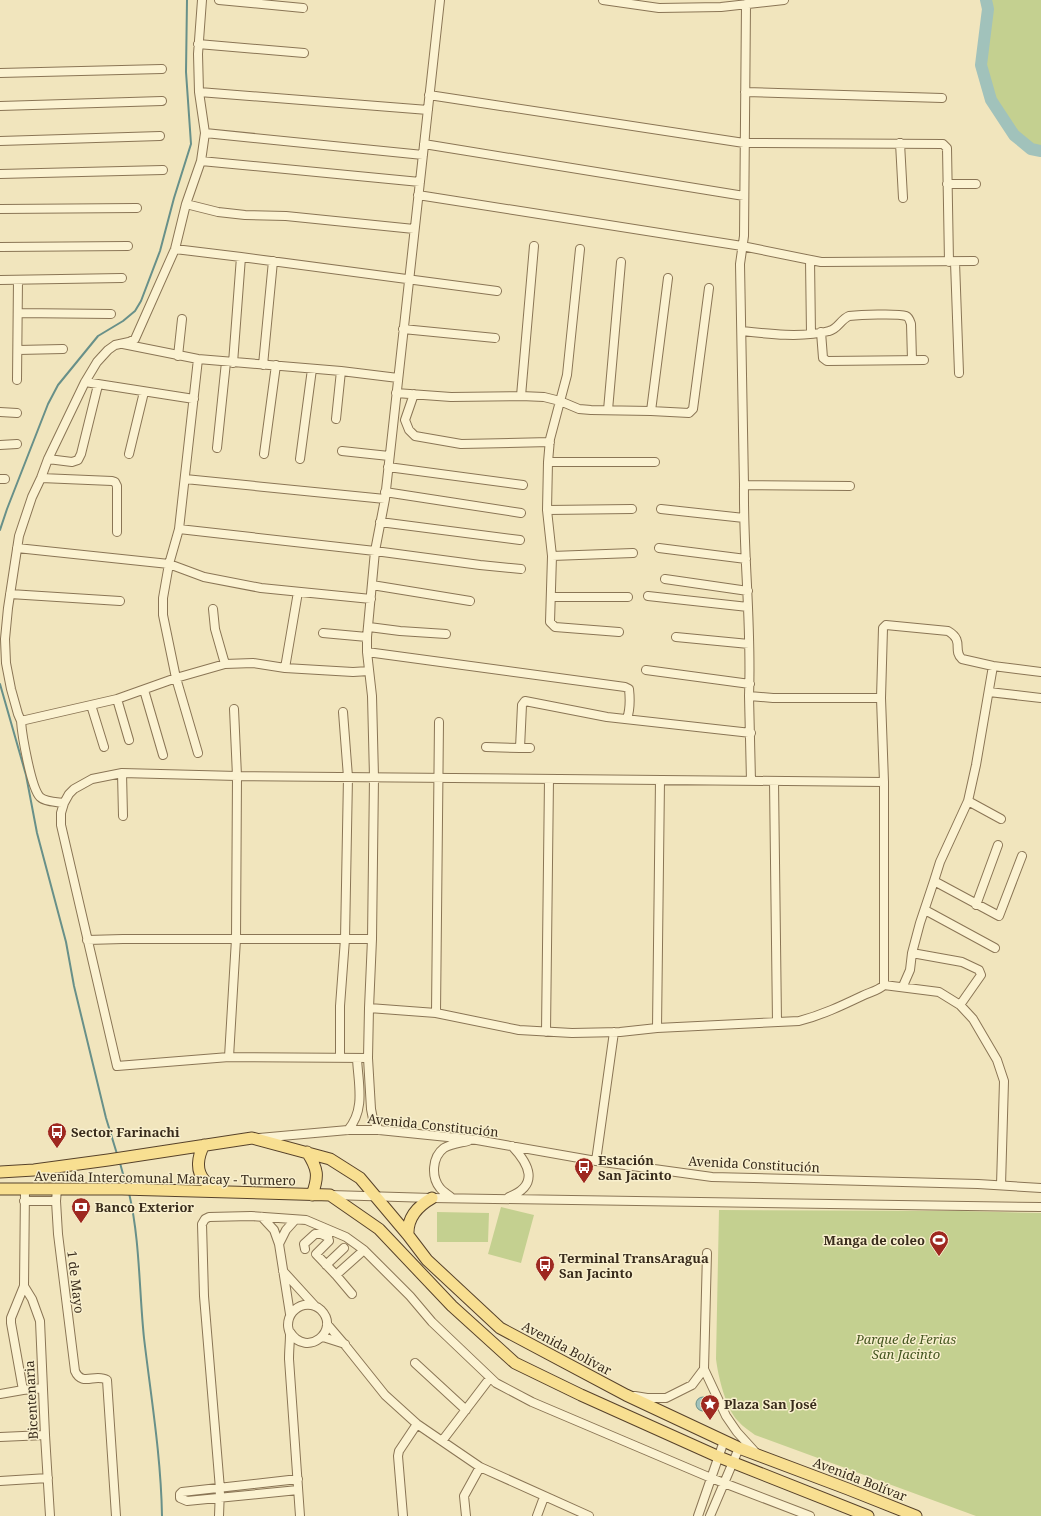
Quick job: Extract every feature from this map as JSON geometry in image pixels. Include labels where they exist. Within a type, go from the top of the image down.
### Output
[{"type":"main road","name":"Avenida Intercomunal Maracay - Turmero","points":[[0,1172],[34,1170],[121,1159],[252,1138]]},
{"type":"main road","name":"Avenida Bolívar","points":[[252,1138],[330,1159],[360,1178],[427,1260],[500,1328],[626,1395],[739,1448],[916,1516]]},
{"type":"main road","points":[[204,1145],[200,1153],[199,1170],[204,1181],[224,1192]]},
{"type":"main road","points":[[307,1152],[313,1161],[317,1176],[312,1195]]},
{"type":"main road","name":"Avenida Intercomunal Maracay - Turmero","points":[[0,1189],[122,1189],[330,1196]]},
{"type":"main road","points":[[330,1196],[379,1229],[452,1306],[515,1363],[581,1395],[719,1457],[868,1516]]},
{"type":"main road","points":[[408,1235],[408,1229],[416,1210],[432,1198]]},
{"type":"street","points":[[64,803],[42,799],[39,796],[30,771],[21,721],[12,694],[6,663],[5,639],[17,548],[26,512],[48,458],[85,382],[97,362],[108,350],[135,339],[175,249],[186,204],[201,161],[205,133],[199,92],[198,44],[202,0]]},
{"type":"street","points":[[219,0],[302,8]]},
{"type":"street","points":[[379,1130],[373,1119],[371,1109],[369,1062],[374,777],[372,696],[367,652],[367,637],[375,551],[385,496],[440,0]]},
{"type":"street","points":[[603,0],[659,8],[721,7],[784,0]]},
{"type":"street","points":[[746,4],[744,236],[740,264],[744,518],[748,591],[751,781]]},
{"type":"street","points":[[198,44],[304,53]]},
{"type":"street","points":[[0,73],[162,69]]},
{"type":"street","points":[[199,92],[428,110]]},
{"type":"street","points":[[745,92],[942,98]]},
{"type":"street","points":[[430,94],[744,143],[900,143],[945,145],[947,148],[947,184],[959,373]]},
{"type":"street","points":[[0,106],[162,101]]},
{"type":"street","points":[[205,133],[423,155]]},
{"type":"street","points":[[0,141],[160,136]]},
{"type":"street","points":[[900,143],[903,198]]},
{"type":"street","points":[[424,144],[744,196]]},
{"type":"street","points":[[201,161],[420,182]]},
{"type":"street","points":[[0,174],[163,170]]},
{"type":"street","points":[[947,184],[976,184]]},
{"type":"street","points":[[418,195],[742,246],[810,260],[842,262],[974,261]]},
{"type":"street","points":[[186,204],[218,212],[245,215],[278,215],[414,229]]},
{"type":"street","points":[[0,209],[137,208]]},
{"type":"street","points":[[0,247],[128,246]]},
{"type":"street","points":[[521,396],[534,246]]},
{"type":"street","points":[[175,249],[498,291]]},
{"type":"street","points":[[580,250],[567,375],[550,442],[548,462],[547,510],[552,556],[549,616],[550,622],[555,627],[619,632]]},
{"type":"street","points":[[217,448],[241,257]]},
{"type":"street","points":[[810,260],[811,334]]},
{"type":"street","points":[[263,366],[273,261]]},
{"type":"street","points":[[608,410],[621,262]]},
{"type":"street","points":[[0,280],[122,278]]},
{"type":"street","points":[[652,411],[668,278]]},
{"type":"street","points":[[17,380],[18,280]]},
{"type":"street","points":[[396,393],[451,397],[544,397],[560,401],[579,409],[689,412],[693,410],[709,288]]},
{"type":"street","points":[[18,313],[111,314]]},
{"type":"street","points":[[742,331],[768,334],[811,334],[833,330],[849,316],[906,316],[911,324],[912,360]]},
{"type":"street","points":[[178,356],[182,319]]},
{"type":"street","points":[[403,329],[496,338]]},
{"type":"street","points":[[821,332],[823,358],[826,361],[924,360]]},
{"type":"street","points":[[120,344],[198,359],[263,366],[276,365],[342,371],[398,378]]},
{"type":"street","points":[[18,350],[63,349]]},
{"type":"street","points":[[198,359],[179,529],[169,564],[163,598],[163,615],[176,678],[198,753]]},
{"type":"street","points":[[264,454],[276,365]]},
{"type":"street","points":[[300,459],[312,369]]},
{"type":"street","points":[[336,419],[342,371]]},
{"type":"street","points":[[85,382],[194,399]]},
{"type":"street","points":[[48,458],[72,462],[78,460],[98,385]]},
{"type":"street","points":[[129,454],[144,392]]},
{"type":"street","points":[[414,394],[406,420],[409,430],[415,436],[461,444],[550,442]]},
{"type":"street","points":[[0,412],[17,413]]},
{"type":"street","points":[[0,445],[17,444]]},
{"type":"street","points":[[342,450],[389,456]]},
{"type":"street","points":[[548,462],[655,462]]},
{"type":"street","points":[[388,467],[523,485]]},
{"type":"street","points":[[41,478],[116,482],[118,486],[117,532]]},
{"type":"street","points":[[185,479],[385,496],[521,513]]},
{"type":"street","points":[[744,484],[850,486]]},
{"type":"street","points":[[547,510],[632,509]]},
{"type":"street","points":[[661,509],[744,518]]},
{"type":"street","points":[[380,522],[520,540]]},
{"type":"street","points":[[179,529],[521,569]]},
{"type":"street","points":[[17,548],[169,564],[204,577],[261,588],[371,599]]},
{"type":"street","points":[[659,548],[746,559]]},
{"type":"street","points":[[552,556],[633,553]]},
{"type":"street","points":[[665,579],[748,591]]},
{"type":"street","points":[[372,585],[470,600]]},
{"type":"street","points":[[285,668],[298,592]]},
{"type":"street","points":[[10,594],[120,601]]},
{"type":"street","points":[[648,596],[748,607]]},
{"type":"street","points":[[551,597],[628,597]]},
{"type":"street","points":[[213,609],[215,629],[225,664]]},
{"type":"street","points":[[884,985],[884,782],[881,698],[883,628],[886,625],[948,631],[955,635],[957,639],[958,653],[962,659],[993,666],[1041,672]]},
{"type":"street","points":[[369,628],[400,632],[446,634]]},
{"type":"street","points":[[323,633],[367,637]]},
{"type":"street","points":[[676,637],[749,644]]},
{"type":"street","points":[[367,652],[625,687],[629,689],[630,694],[627,719]]},
{"type":"street","points":[[21,721],[118,699],[176,678],[225,664],[253,663],[285,668],[353,672],[369,671]]},
{"type":"street","points":[[903,986],[910,970],[912,953],[940,862],[968,801],[976,766],[993,666]]},
{"type":"street","points":[[646,670],[750,684]]},
{"type":"street","points":[[144,690],[162,755]]},
{"type":"street","points":[[988,692],[1041,698]]},
{"type":"street","points":[[749,696],[773,698],[881,698]]},
{"type":"street","points":[[118,699],[129,740]]},
{"type":"street","points":[[520,748],[522,705],[525,701],[607,717],[750,733]]},
{"type":"street","points":[[91,705],[104,747]]},
{"type":"street","points":[[229,1057],[236,939],[237,776],[234,709]]},
{"type":"street","points":[[340,1058],[340,1006],[345,939],[348,777],[343,712]]},
{"type":"street","points":[[436,1013],[440,778],[439,722]]},
{"type":"street","points":[[486,747],[530,748]]},
{"type":"street","points":[[369,1062],[357,1058],[229,1057],[117,1066],[61,825],[61,813],[69,794],[86,781],[122,773],[237,776],[884,782]]},
{"type":"street","points":[[122,773],[123,816]]},
{"type":"street","points":[[546,1032],[549,779]]},
{"type":"street","points":[[657,1028],[660,780]]},
{"type":"street","points":[[774,782],[777,1022]]},
{"type":"street","points":[[968,801],[1001,819]]},
{"type":"street","points":[[976,905],[998,845]]},
{"type":"street","points":[[934,881],[976,905],[999,916],[1022,856]]},
{"type":"street","points":[[925,910],[995,948]]},
{"type":"street","points":[[87,940],[372,939]]},
{"type":"street","points":[[912,953],[962,962],[979,970],[981,975],[960,1005]]},
{"type":"street","points":[[369,1008],[436,1013],[519,1030],[572,1033],[614,1032],[657,1028],[799,1020],[819,1016],[878,990],[884,985],[903,986],[939,992],[960,1005],[973,1019],[996,1060],[1004,1081],[1001,1185]]},
{"type":"street","points":[[596,1160],[614,1032]]},
{"type":"street","points":[[348,1130],[354,1122],[359,1109],[357,1058]]},
{"type":"street","points":[[357,1068],[369,1062]]},
{"type":"street","name":"Avenida Constitución","points":[[252,1138],[348,1130],[379,1130],[477,1140],[596,1160],[712,1177],[1001,1185],[1041,1188]]},
{"type":"street","points":[[452,1198],[437,1182],[434,1163],[436,1156],[443,1149],[451,1145],[477,1140]]},
{"type":"street","points":[[504,1198],[517,1194],[523,1189],[527,1183],[529,1172],[527,1165],[512,1146]]},
{"type":"street","points":[[23,1390],[11,1323],[24,1286],[25,1189]]},
{"type":"street","name":"1 de Mayo","points":[[57,1189],[56,1201],[74,1364],[78,1377],[83,1379],[100,1378],[107,1380],[116,1516]]},
{"type":"street","points":[[330,1196],[1041,1207]]},
{"type":"street","points":[[24,1202],[56,1201]]},
{"type":"street","points":[[219,1516],[220,1489],[204,1296],[202,1224],[205,1219],[209,1217],[251,1216],[306,1220],[346,1236],[364,1250],[410,1296],[432,1322],[490,1378],[532,1402],[711,1478],[810,1516]]},
{"type":"street","points":[[262,1217],[274,1230],[279,1244],[290,1314],[288,1324],[290,1332],[289,1359],[300,1516]]},
{"type":"street","points":[[279,1244],[286,1230],[295,1220]]},
{"type":"street","points":[[305,1249],[304,1244],[315,1234],[321,1234],[328,1238],[329,1241],[316,1254],[352,1294]]},
{"type":"street","points":[[326,1265],[344,1248]]},
{"type":"street","points":[[336,1275],[364,1250]]},
{"type":"street","points":[[707,1253],[704,1369],[726,1416],[737,1432],[758,1455]]},
{"type":"street","points":[[283,1270],[315,1306],[326,1316],[327,1324],[323,1337],[318,1341],[308,1344],[298,1342],[290,1332]]},
{"type":"street","name":"Bicentenaria","points":[[24,1286],[32,1299],[40,1321],[42,1388],[50,1516]]},
{"type":"street","points":[[290,1314],[301,1306],[315,1306]]},
{"type":"street","points":[[327,1324],[385,1395],[417,1424],[480,1467],[589,1516]]},
{"type":"street","points":[[323,1337],[345,1345]]},
{"type":"street","points":[[289,1359],[298,1342]]},
{"type":"street","points":[[415,1363],[466,1410]]},
{"type":"street","points":[[626,1395],[647,1398],[666,1398],[692,1385],[704,1369]]},
{"type":"street","points":[[442,1441],[490,1378]]},
{"type":"street","points":[[0,1394],[42,1388]]},
{"type":"street","points":[[403,1516],[398,1456],[399,1451],[417,1424]]},
{"type":"street","points":[[0,1437],[45,1435]]},
{"type":"street","points":[[698,1516],[724,1441]]},
{"type":"street","points":[[710,1516],[739,1448]]},
{"type":"street","points":[[466,1516],[464,1496],[480,1467]]},
{"type":"street","points":[[0,1480],[48,1478]]},
{"type":"street","points":[[298,1479],[220,1489],[182,1492],[180,1494],[180,1498],[187,1502],[298,1490]]},
{"type":"street","points":[[537,1516],[544,1497]]},
{"type":"green space","points":[[986,0],[1041,0],[1041,151],[1031,149],[1014,135],[991,100],[981,65],[988,9]]},
{"type":"green space","points":[[501,1207],[534,1215],[521,1263],[488,1254]]},
{"type":"green space","name":"Parque de Ferias San Jacinto","points":[[719,1210],[961,1211],[1041,1213],[1041,1516],[976,1516],[755,1435],[744,1427],[734,1416],[726,1401],[716,1359]]},
{"type":"green space","points":[[437,1212],[489,1213],[488,1242],[437,1242]]},
{"type":"water","points":[[700,1397],[706,1397],[710,1401],[710,1407],[706,1411],[700,1411],[696,1407],[696,1401]]},
{"type":"waterway","points":[[0,530],[48,404],[58,385],[98,336],[123,321],[135,311],[141,301],[160,251],[174,198],[191,144],[186,72],[187,0]]},
{"type":"waterway","points":[[986,0],[988,9],[981,65],[991,100],[1014,135],[1031,149],[1041,151]]},
{"type":"waterway","points":[[0,684],[26,775],[37,833],[66,942],[74,986],[106,1118],[117,1154]]},
{"type":"waterway","points":[[120,1163],[126,1185]]},
{"type":"waterway","points":[[129,1193],[133,1211],[144,1338],[158,1449],[162,1516]]},
{"type":"place","name":"Sector Farinachi","points":[[57,1149]]},
{"type":"place","name":"Estación San Jacinto","points":[[584,1184]]},
{"type":"place","name":"Banco Exterior","points":[[81,1224]]},
{"type":"place","name":"Manga de coleo","points":[[939,1257]]},
{"type":"place","name":"Terminal TransAragua San Jacinto","points":[[545,1282]]},
{"type":"place","name":"Plaza San José","points":[[710,1421]]}]
